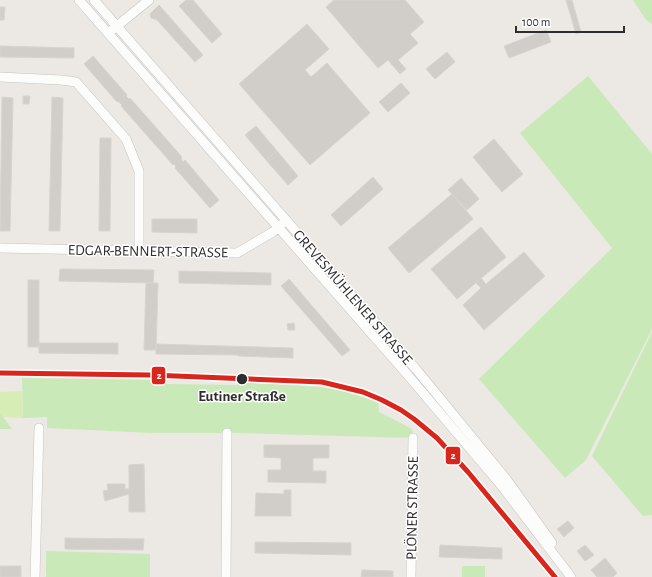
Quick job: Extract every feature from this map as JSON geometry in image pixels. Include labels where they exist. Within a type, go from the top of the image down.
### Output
[{"type":"street","name":"GREVESMÜHLENER STRASSE","points":[[79,0],[401,368],[501,485],[571,577]]},
{"type":"street","name":"GREVESMÜHLENER STRASSE","points":[[94,0],[416,369],[507,480],[578,577]]},
{"type":"street","points":[[108,34],[149,0]]},
{"type":"street","points":[[0,78],[61,80],[76,82],[126,139],[139,171],[139,251]]},
{"type":"street","name":"EDGAR-BENNERT-STRASSE","points":[[0,248],[237,253],[273,232],[286,221]]},
{"type":"street","points":[[36,577],[39,428]]},
{"type":"street","points":[[226,577],[227,433]]},
{"type":"street","name":"PLÖNER STRASSE","points":[[412,577],[413,438]]},
{"type":"green space","points":[[633,0],[652,0],[652,24],[646,20]]},
{"type":"green space","points":[[588,76],[652,154],[652,329],[586,460],[565,478],[479,379],[612,248],[520,133]]},
{"type":"green space","points":[[652,332],[652,515],[643,516],[592,456]]},
{"type":"green space","points":[[22,378],[152,380],[167,384],[237,385],[237,382],[321,387],[340,390],[378,402],[379,412],[412,429],[413,438],[237,433],[152,433],[47,428],[47,417],[23,418]]},
{"type":"green space","points":[[22,391],[23,418],[3,417],[0,413],[0,392]]},
{"type":"green space","points":[[0,413],[12,429],[0,429]]},
{"type":"green space","points":[[46,551],[150,554],[150,577],[46,577]]},
{"type":"green space","points":[[462,566],[485,566],[485,577],[462,577]]},
{"type":"building","points":[[186,0],[193,0],[222,34],[212,43],[179,6]]},
{"type":"building","points":[[334,0],[405,0],[424,22],[410,34],[418,43],[398,60],[406,69],[400,74],[388,60],[378,68],[326,7]]},
{"type":"building","points":[[566,0],[572,0],[581,32],[576,34]]},
{"type":"building","points":[[159,5],[203,55],[195,62],[157,20],[151,18],[150,14]]},
{"type":"building","points":[[0,7],[5,7],[4,20],[0,20]]},
{"type":"building","points":[[307,24],[329,49],[305,70],[311,77],[327,63],[370,113],[310,165],[239,84]]},
{"type":"building","points":[[546,30],[551,42],[509,58],[504,46]]},
{"type":"building","points":[[0,46],[74,48],[74,58],[0,57]]},
{"type":"building","points":[[447,52],[455,62],[435,79],[426,69]]},
{"type":"building","points":[[93,56],[127,95],[126,96],[129,99],[130,98],[182,157],[183,162],[185,160],[219,200],[210,208],[175,168],[176,167],[174,164],[173,165],[121,106],[122,105],[118,101],[117,102],[84,64]]},
{"type":"building","points":[[401,83],[410,93],[388,112],[379,102]]},
{"type":"building","points":[[23,96],[30,96],[29,104],[23,104]]},
{"type":"building","points":[[2,97],[13,98],[10,231],[0,231]]},
{"type":"building","points":[[52,97],[63,98],[60,231],[49,231]]},
{"type":"building","points":[[256,126],[277,151],[266,160],[245,135]]},
{"type":"building","points":[[100,138],[111,138],[110,231],[99,231]]},
{"type":"building","points":[[494,139],[523,174],[502,192],[473,157]]},
{"type":"building","points":[[277,151],[298,176],[288,185],[266,160]]},
{"type":"building","points":[[373,177],[383,189],[341,226],[331,215]]},
{"type":"building","points":[[461,178],[479,199],[467,210],[448,190]]},
{"type":"building","points":[[452,194],[473,219],[409,273],[388,248]]},
{"type":"building","points":[[152,219],[197,219],[197,233],[152,232]]},
{"type":"building","points":[[481,227],[506,257],[457,299],[431,269]]},
{"type":"building","points":[[524,252],[545,276],[484,330],[463,305],[481,288],[476,283],[481,278],[486,284]]},
{"type":"building","points":[[60,269],[154,270],[153,283],[59,281]]},
{"type":"building","points":[[179,271],[271,273],[271,285],[179,283]]},
{"type":"building","points":[[289,279],[350,350],[342,356],[281,286]]},
{"type":"building","points":[[28,280],[39,280],[39,347],[28,347]]},
{"type":"building","points":[[146,283],[158,283],[156,350],[144,350]]},
{"type":"building","points":[[294,323],[295,330],[288,330],[287,324]]},
{"type":"building","points":[[39,343],[118,343],[118,354],[39,353]]},
{"type":"building","points":[[156,344],[293,348],[293,358],[238,355],[156,354]]},
{"type":"building","points":[[264,445],[329,445],[329,458],[313,458],[313,471],[326,471],[326,483],[268,482],[268,470],[281,470],[281,458],[264,457]]},
{"type":"building","points":[[144,464],[145,512],[129,512],[129,494],[105,501],[103,491],[108,490],[107,484],[125,484],[125,489],[129,489],[129,465]]},
{"type":"building","points":[[284,490],[291,490],[291,516],[255,516],[256,493],[284,494]]},
{"type":"building","points":[[568,521],[574,528],[564,537],[557,529]]},
{"type":"building","points":[[65,538],[144,539],[143,550],[65,549]]},
{"type":"building","points":[[255,542],[351,543],[351,555],[255,553]]},
{"type":"building","points":[[440,545],[502,548],[502,559],[439,557]]},
{"type":"building","points":[[585,545],[594,555],[585,561],[577,551]]},
{"type":"building","points":[[605,558],[617,573],[613,577],[597,577],[591,570]]},
{"type":"building","points":[[0,566],[21,566],[21,577],[0,577]]},
{"type":"building","points":[[362,570],[393,571],[393,577],[361,577]]},
{"type":"transit line","name":"2","points":[[0,373],[151,375],[322,382],[363,392],[401,410],[437,438],[468,472],[555,577]]},
{"type":"place","name":"Eutiner Straße","points":[[242,379]]}]
